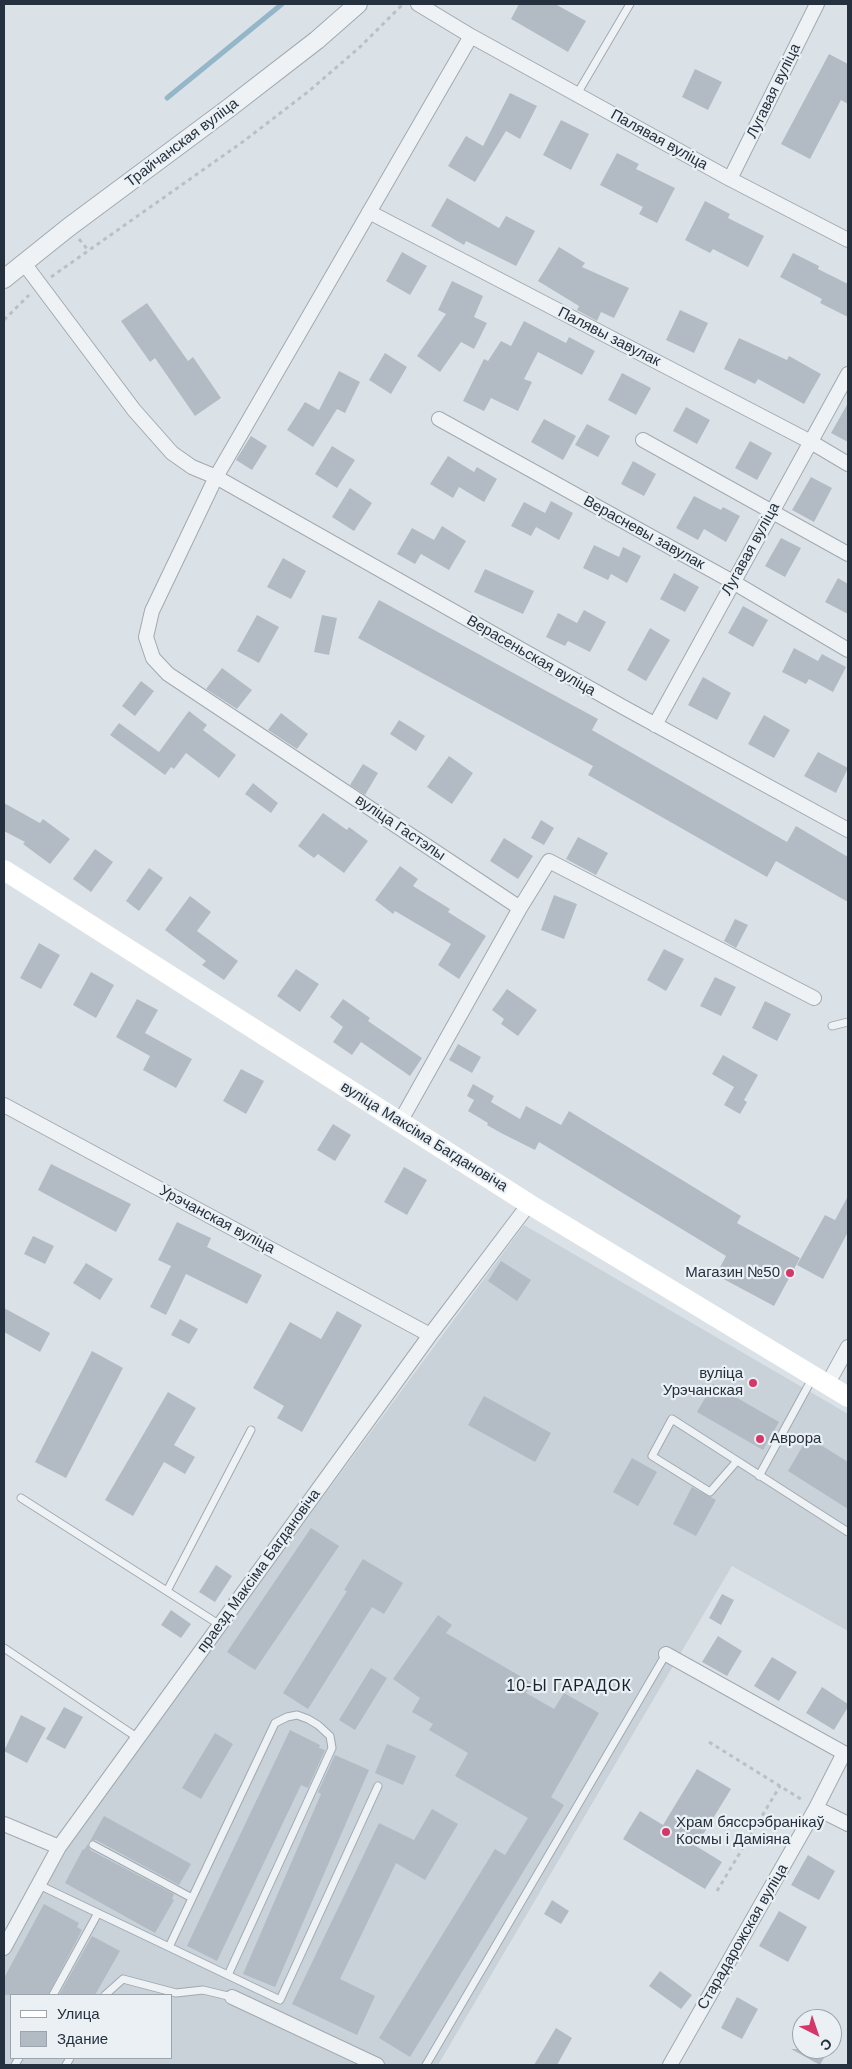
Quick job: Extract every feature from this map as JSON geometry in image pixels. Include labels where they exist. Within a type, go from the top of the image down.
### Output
[{"type":"main road","name":"вуліца Максіма Багдановіча","points":[[4,870],[529,1204],[848,1397]]},
{"type":"street","name":"Трайчанская вуліца","points":[[4,279],[23,262],[317,40],[358,4]]},
{"type":"street","name":"Палявая вуліца","points":[[418,4],[471,36],[730,179],[848,240]]},
{"type":"street","name":"Лугавая вуліца","points":[[730,179],[818,4]]},
{"type":"street","name":"вуліца Гастэлы","points":[[471,36],[216,477],[152,611],[146,637],[153,658],[168,674],[520,908]]},
{"type":"street","name":"Палявы завулак","points":[[369,212],[811,442],[848,464]]},
{"type":"street","name":"Верасеньская вуліца","points":[[23,262],[134,410],[172,453],[192,467],[216,477],[655,725],[848,830]]},
{"type":"street","name":"Лугавая вуліца","points":[[655,725],[848,374]]},
{"type":"street","name":"Верасневы завулак","points":[[439,419],[733,582],[848,650]]},
{"type":"street","points":[[643,440],[848,554]]},
{"type":"street","points":[[400,1122],[520,908],[549,861],[814,998]]},
{"type":"street","name":"Урэчанская вуліца","points":[[4,1105],[430,1335]]},
{"type":"street","name":"праезд Максіма Багдановіча","points":[[4,1948],[59,1847],[430,1335],[529,1204]]},
{"type":"street","points":[[820,1381],[848,1347]]},
{"type":"street","name":"Старадарожская вуліца","points":[[666,1654],[844,1753],[816,1808],[670,2065]]},
{"type":"street","points":[[816,1808],[848,1824]]},
{"type":"street","points":[[4,1824],[59,1847]]},
{"type":"street","points":[[232,1996],[371,2064]]},
{"type":"lane","points":[[577,94],[630,4]]},
{"type":"lane","points":[[832,1026],[848,1022]]},
{"type":"lane","points":[[759,1476],[820,1381]]},
{"type":"lane","points":[[737,1462],[710,1492],[652,1456],[672,1419],[848,1532]]},
{"type":"lane","points":[[167,1591],[251,1430]]},
{"type":"lane","points":[[21,1498],[220,1625]]},
{"type":"lane","points":[[4,1648],[138,1738]]},
{"type":"lane","points":[[426,2065],[666,1654]]},
{"type":"lane","points":[[169,1947],[275,1723],[287,1717],[297,1715],[318,1725],[330,1736],[332,1748],[228,1975]]},
{"type":"lane","points":[[39,1885],[280,2000],[378,1786]]},
{"type":"lane","points":[[93,1845],[192,1898]]},
{"type":"lane","points":[[54,1994],[98,1913]]},
{"type":"lane","points":[[106,1994],[123,1979],[176,1993],[203,1990],[232,1996]]},
{"type":"path","points":[[88,250],[244,141],[309,91],[366,41],[404,4]]},
{"type":"path","points":[[709,1742],[816,1808]]},
{"type":"path","points":[[717,1891],[780,1786]]},
{"type":"shaded area","points":[[524,1225],[848,1414],[848,1631],[732,1566],[438,2065],[4,2065],[4,1957],[73,1835]]},
{"type":"building","points":[[519,4],[555,4],[586,21],[568,52],[511,19]]},
{"type":"building","points":[[829,54],[848,64],[848,104],[841,100],[810,159],[781,144]]},
{"type":"building","points":[[695,69],[722,82],[708,110],[682,97]]},
{"type":"building","points":[[510,93],[537,106],[520,139],[506,131],[475,182],[448,166],[466,136],[483,146]]},
{"type":"building","points":[[561,120],[589,134],[571,170],[543,155]]},
{"type":"building","points":[[617,153],[639,164],[636,169],[675,188],[657,223],[639,214],[643,207],[600,185]]},
{"type":"building","points":[[447,198],[499,228],[506,216],[535,231],[516,266],[466,241],[464,245],[431,226]]},
{"type":"building","points":[[705,201],[730,214],[728,218],[764,236],[748,267],[713,249],[710,253],[685,240]]},
{"type":"building","points":[[559,247],[585,263],[582,267],[629,288],[614,318],[601,312],[597,321],[577,310],[579,306],[538,281]]},
{"type":"building","points":[[402,252],[427,266],[410,295],[386,281]]},
{"type":"building","points":[[793,253],[819,266],[818,269],[848,284],[848,317],[820,303],[822,299],[780,277]]},
{"type":"building","points":[[452,281],[483,296],[474,317],[487,323],[474,349],[461,342],[440,372],[417,356],[446,314],[438,310]]},
{"type":"building","points":[[147,303],[188,361],[193,357],[221,398],[195,416],[155,358],[150,362],[121,321]]},
{"type":"building","points":[[680,310],[708,323],[694,353],[666,340]]},
{"type":"building","points":[[524,321],[566,343],[569,337],[595,351],[582,375],[538,352],[524,379],[532,382],[518,411],[491,398],[484,411],[463,401],[484,359],[488,361],[501,341],[511,346]]},
{"type":"building","points":[[739,338],[787,360],[789,356],[821,374],[804,404],[758,379],[755,384],[724,369]]},
{"type":"building","points":[[385,353],[407,367],[391,394],[369,380]]},
{"type":"building","points":[[339,371],[360,382],[345,413],[337,409],[313,447],[287,430],[305,402],[319,410]]},
{"type":"building","points":[[622,373],[651,388],[636,415],[608,400]]},
{"type":"building","points":[[848,403],[848,442],[831,433]]},
{"type":"building","points":[[686,407],[710,420],[697,444],[673,431]]},
{"type":"building","points":[[544,419],[576,436],[563,460],[531,442]]},
{"type":"building","points":[[587,424],[610,436],[598,457],[575,445]]},
{"type":"building","points":[[251,436],[267,446],[252,470],[236,460]]},
{"type":"building","points":[[750,441],[772,453],[757,480],[735,468]]},
{"type":"building","points":[[332,446],[355,460],[337,488],[315,474]]},
{"type":"building","points":[[448,456],[474,472],[477,467],[497,479],[484,502],[459,487],[453,498],[430,484]]},
{"type":"building","points":[[633,461],[656,474],[644,496],[621,484]]},
{"type":"building","points":[[811,477],[832,488],[814,522],[792,510]]},
{"type":"building","points":[[350,488],[372,503],[354,531],[332,517]]},
{"type":"building","points":[[694,496],[721,510],[723,507],[740,516],[726,542],[704,529],[698,540],[676,528]]},
{"type":"building","points":[[551,501],[573,513],[559,540],[536,527],[531,536],[511,526],[524,502],[545,513]]},
{"type":"building","points":[[442,526],[466,541],[449,570],[421,554],[415,564],[397,554],[412,528],[434,540]]},
{"type":"building","points":[[781,538],[801,548],[785,577],[765,566]]},
{"type":"building","points":[[594,545],[619,557],[623,547],[641,556],[627,583],[611,574],[608,580],[583,568]]},
{"type":"building","points":[[283,558],[306,571],[291,599],[267,587]]},
{"type":"building","points":[[485,569],[534,591],[523,614],[474,592]]},
{"type":"building","points":[[674,573],[699,587],[685,612],[660,599]]},
{"type":"building","points":[[838,578],[848,584],[848,614],[825,602]]},
{"type":"building","points":[[379,600],[598,719],[592,730],[787,842],[796,826],[848,857],[848,902],[776,861],[767,877],[588,775],[593,766],[358,638]]},
{"type":"building","points":[[743,606],[768,620],[753,647],[728,633]]},
{"type":"building","points":[[584,610],[606,622],[590,652],[568,641],[565,646],[546,637],[558,613],[577,623]]},
{"type":"building","points":[[257,615],[279,627],[259,663],[237,651]]},
{"type":"building","points":[[322,615],[337,618],[329,655],[314,652]]},
{"type":"building","points":[[650,628],[670,640],[646,681],[627,670]]},
{"type":"building","points":[[794,648],[818,661],[822,654],[846,667],[833,692],[809,679],[806,684],[782,672]]},
{"type":"building","points":[[222,668],[252,690],[237,709],[206,689]]},
{"type":"building","points":[[703,677],[731,693],[717,720],[688,705]]},
{"type":"building","points":[[141,681],[154,691],[135,716],[122,706]]},
{"type":"building","points":[[189,711],[207,725],[203,730],[236,755],[219,778],[186,753],[174,769],[171,767],[165,775],[110,735],[119,723],[159,752]]},
{"type":"building","points":[[281,713],[308,734],[297,749],[268,730]]},
{"type":"building","points":[[764,715],[790,730],[774,758],[748,744]]},
{"type":"building","points":[[399,720],[425,736],[416,751],[390,734]]},
{"type":"building","points":[[818,752],[848,768],[836,793],[804,776]]},
{"type":"building","points":[[449,756],[473,773],[452,804],[427,787]]},
{"type":"building","points":[[363,764],[378,773],[365,795],[350,785]]},
{"type":"building","points":[[253,783],[278,803],[271,813],[245,794]]},
{"type":"building","points":[[4,803],[40,823],[43,819],[70,839],[50,864],[23,844],[25,842],[4,831]]},
{"type":"building","points":[[323,813],[347,830],[349,827],[368,841],[344,873],[318,854],[314,858],[298,846]]},
{"type":"building","points":[[541,820],[554,828],[544,845],[531,838]]},
{"type":"building","points":[[578,837],[608,853],[596,875],[566,859]]},
{"type":"building","points":[[504,838],[533,856],[518,879],[490,861]]},
{"type":"building","points":[[95,849],[113,862],[91,892],[73,879]]},
{"type":"building","points":[[400,866],[418,879],[413,886],[450,909],[448,912],[486,936],[459,979],[438,965],[451,944],[395,911],[393,914],[375,900]]},
{"type":"building","points":[[149,868],[163,878],[139,911],[126,901]]},
{"type":"building","points":[[554,895],[577,904],[564,939],[541,930]]},
{"type":"building","points":[[190,896],[211,912],[197,931],[238,961],[224,980],[202,965],[206,961],[165,930]]},
{"type":"building","points":[[735,919],[748,925],[736,948],[724,941]]},
{"type":"building","points":[[39,943],[60,955],[41,989],[20,978]]},
{"type":"building","points":[[664,949],[684,959],[666,991],[647,980]]},
{"type":"building","points":[[296,969],[319,984],[300,1012],[277,996]]},
{"type":"building","points":[[91,972],[114,985],[96,1018],[73,1005]]},
{"type":"building","points":[[715,977],[736,987],[721,1016],[700,1006]]},
{"type":"building","points":[[507,989],[537,1010],[518,1036],[501,1024],[504,1019],[492,1010]]},
{"type":"building","points":[[137,999],[158,1010],[145,1033],[192,1059],[176,1088],[143,1070],[150,1056],[116,1037]]},
{"type":"building","points":[[343,999],[370,1018],[368,1021],[422,1058],[410,1076],[361,1042],[352,1055],[333,1042],[343,1027],[330,1017]]},
{"type":"building","points":[[765,1001],[791,1014],[777,1041],[752,1028]]},
{"type":"building","points":[[458,1044],[481,1057],[472,1073],[449,1060]]},
{"type":"building","points":[[723,1055],[758,1075],[744,1100],[747,1102],[740,1114],[724,1105],[734,1087],[712,1074]]},
{"type":"building","points":[[241,1069],[264,1081],[246,1114],[223,1101]]},
{"type":"building","points":[[473,1084],[494,1096],[491,1102],[520,1119],[526,1106],[561,1125],[569,1111],[741,1216],[737,1223],[800,1258],[774,1306],[716,1275],[726,1256],[539,1142],[535,1150],[487,1125],[488,1123],[468,1111],[474,1100],[467,1096]]},
{"type":"building","points":[[333,1124],[351,1135],[335,1161],[317,1150]]},
{"type":"building","points":[[51,1164],[131,1204],[116,1232],[38,1190]]},
{"type":"building","points":[[404,1167],[427,1180],[407,1215],[384,1202]]},
{"type":"building","points":[[848,1196],[848,1232],[823,1279],[797,1265],[825,1215],[835,1220]]},
{"type":"building","points":[[177,1222],[211,1238],[207,1247],[262,1275],[247,1304],[186,1274],[166,1315],[150,1307],[171,1266],[158,1260]]},
{"type":"building","points":[[33,1236],[54,1246],[45,1264],[24,1254]]},
{"type":"building","points":[[501,1261],[531,1280],[517,1301],[488,1281]]},
{"type":"building","points":[[86,1263],[113,1279],[100,1300],[73,1283]]},
{"type":"building","points":[[4,1308],[50,1333],[40,1352],[4,1332]]},
{"type":"building","points":[[337,1311],[362,1325],[302,1432],[277,1418],[284,1406],[253,1388],[290,1322],[321,1339]]},
{"type":"building","points":[[180,1319],[198,1329],[189,1344],[171,1335]]},
{"type":"building","points":[[92,1351],[123,1368],[66,1478],[35,1462]]},
{"type":"building","points":[[713,1384],[779,1422],[763,1450],[697,1412]]},
{"type":"building","points":[[168,1392],[196,1408],[174,1445],[195,1457],[185,1474],[164,1462],[133,1516],[105,1500]]},
{"type":"building","points":[[484,1396],[551,1433],[535,1462],[468,1425]]},
{"type":"building","points":[[808,1437],[848,1462],[848,1509],[788,1471]]},
{"type":"building","points":[[632,1458],[657,1472],[638,1506],[613,1492]]},
{"type":"building","points":[[692,1487],[716,1500],[696,1536],[673,1524]]},
{"type":"building","points":[[311,1528],[339,1546],[255,1670],[227,1652]]},
{"type":"building","points":[[363,1559],[403,1583],[384,1614],[372,1607],[308,1709],[283,1693],[347,1591],[344,1590]]},
{"type":"building","points":[[216,1565],[232,1576],[215,1602],[199,1592]]},
{"type":"building","points":[[722,1594],[734,1600],[721,1625],[709,1618]]},
{"type":"building","points":[[171,1610],[191,1624],[181,1638],[161,1625]]},
{"type":"building","points":[[438,1615],[452,1625],[446,1633],[532,1683],[526,1693],[554,1709],[564,1693],[599,1713],[551,1797],[564,1805],[410,2057],[379,2038],[495,1849],[505,1855],[528,1818],[455,1776],[468,1753],[429,1730],[433,1724],[412,1712],[420,1698],[393,1679]]},
{"type":"building","points":[[718,1636],[742,1651],[727,1676],[702,1662]]},
{"type":"building","points":[[772,1657],[797,1672],[779,1701],[754,1686]]},
{"type":"building","points":[[371,1668],[387,1678],[355,1730],[339,1720]]},
{"type":"building","points":[[822,1687],[848,1704],[834,1730],[806,1713]]},
{"type":"building","points":[[64,1707],[83,1717],[65,1749],[46,1739]]},
{"type":"building","points":[[21,1715],[46,1728],[27,1763],[4,1751]]},
{"type":"building","points":[[290,1730],[320,1745],[319,1748],[325,1750],[308,1788],[301,1785],[217,1961],[187,1946]]},
{"type":"building","points":[[215,1733],[233,1744],[201,1799],[182,1788]]},
{"type":"building","points":[[387,1744],[416,1756],[403,1785],[375,1773]]},
{"type":"building","points":[[335,1755],[369,1770],[275,1987],[243,1974],[321,1794],[318,1792]]},
{"type":"building","name":"Храм бяссрэбранікаў Космы і Даміяна","points":[[697,1769],[731,1789],[696,1846],[722,1862],[705,1889],[623,1839],[640,1811],[663,1825]]},
{"type":"building","points":[[432,1809],[458,1824],[425,1880],[396,1863],[340,1979],[375,1996],[357,2035],[292,2004],[379,1823],[414,1840]]},
{"type":"building","points":[[104,1816],[191,1864],[179,1885],[96,1840],[90,1841]]},
{"type":"building","points":[[88,1844],[90,1850],[174,1894],[172,1899],[174,1900],[155,1933],[65,1883],[83,1849]]},
{"type":"building","points":[[808,1855],[835,1871],[819,1900],[791,1885]]},
{"type":"building","points":[[552,1900],[569,1911],[561,1924],[544,1914]]},
{"type":"building","points":[[44,1904],[79,1923],[77,1927],[82,1930],[49,1994],[4,1995],[4,1978]]},
{"type":"building","points":[[779,1911],[807,1927],[788,1962],[759,1946]]},
{"type":"building","points":[[92,1936],[120,1951],[96,1994],[60,1994]]},
{"type":"building","points":[[660,1971],[692,1995],[681,2009],[649,1986]]},
{"type":"building","points":[[737,1997],[758,2009],[742,2039],[721,2028]]},
{"type":"building","points":[[556,2028],[572,2038],[557,2065],[534,2065]]},
{"type":"building","points":[[809,2059],[823,2059],[820,2065]]},
{"type":"waterway","points":[[167,98],[282,4]]},
{"type":"place","name":"Магазин №50","points":[[790,1273]]},
{"type":"place","name":"вуліца Урэчанская","points":[[753,1383]]},
{"type":"place","name":"Аврора","points":[[760,1439]]},
{"type":"place","name":"Храм бяссрэбранікаў Космы і Даміяна","points":[[666,1832]]},
{"type":"district","name":"10-Ы ГАРАДОК","points":[[569,1687]]}]
